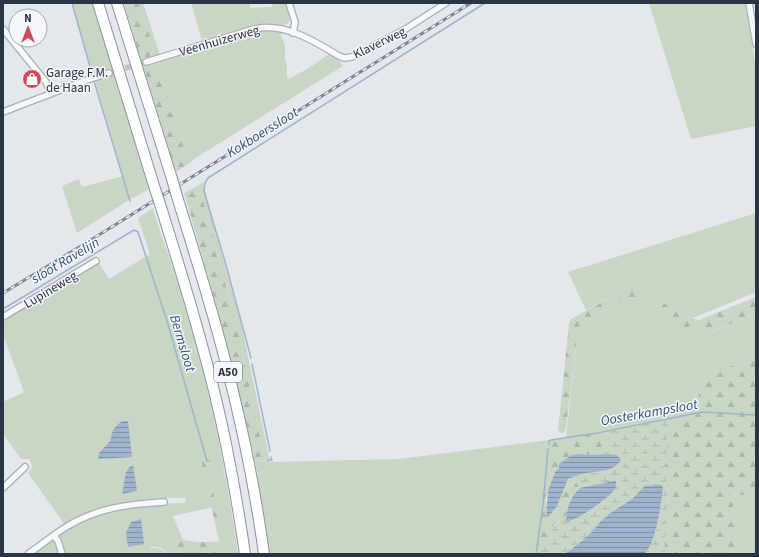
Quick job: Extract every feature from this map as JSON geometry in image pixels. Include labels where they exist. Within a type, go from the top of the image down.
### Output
[{"type":"highway","name":"A50","points":[[98,3],[204,350],[222,424],[237,500],[245,554]]},
{"type":"highway","name":"A50","points":[[117,3],[172,179],[229,373],[247,452],[264,554]]},
{"type":"street","points":[[289,3],[295,22],[293,33]]},
{"type":"street","name":"Klaverweg","points":[[293,33],[311,39],[339,56],[344,58],[352,57],[404,30],[446,3]]},
{"type":"street","points":[[749,3],[756,44]]},
{"type":"street","name":"Veenhuizerweg","points":[[146,62],[259,28],[271,28],[293,33]]},
{"type":"street","points":[[3,29],[46,82],[51,94]]},
{"type":"street","points":[[3,112],[109,73]]},
{"type":"street","name":"Lupineweg","points":[[3,317],[96,261]]},
{"type":"street","points":[[3,488],[25,467]]},
{"type":"street","points":[[28,554],[66,527],[88,516],[104,510],[128,505],[164,502]]},
{"type":"street","points":[[54,536],[58,541],[62,554]]},
{"type":"green space","points":[[72,3],[93,3],[150,189],[129,200],[77,233],[62,186],[79,179],[82,187],[123,176],[95,80],[110,76],[109,70],[93,74]]},
{"type":"green space","points":[[124,3],[139,3],[154,49],[149,58],[141,60]]},
{"type":"green space","points":[[139,3],[143,3],[160,55],[149,58],[148,56],[154,49]]},
{"type":"green space","points":[[191,3],[250,3],[250,8],[272,7],[273,3],[286,3],[290,21],[287,24],[279,26],[257,24],[202,41]]},
{"type":"green space","points":[[649,3],[745,3],[756,68],[756,126],[691,139]]},
{"type":"green space","points":[[269,30],[281,33],[285,45],[287,77],[289,79],[309,68],[330,53],[336,57],[343,66],[194,159],[189,164],[162,76],[151,64],[256,31]]},
{"type":"green space","points":[[151,64],[153,67],[159,69],[162,76],[189,164],[176,172],[143,66]]},
{"type":"green space","points":[[203,182],[241,323],[270,462],[399,459],[550,440],[536,554],[269,554],[257,472],[259,473],[266,466],[240,339],[199,185]]},
{"type":"green space","points":[[199,185],[240,339],[266,466],[263,473],[257,472],[233,367],[184,193]]},
{"type":"green space","points":[[153,208],[193,334],[216,427],[238,554],[216,554],[210,542],[224,541],[206,459],[201,459],[213,507],[173,516],[183,540],[168,543],[183,554],[168,554],[164,550],[158,547],[150,547],[161,549],[167,554],[64,554],[58,535],[87,519],[135,507],[185,503],[186,498],[155,498],[123,503],[93,512],[65,525],[28,473],[32,468],[29,459],[21,459],[3,432],[3,402],[24,392],[3,335],[3,319],[35,302],[98,262],[109,279],[150,254],[138,218]],"holes":[[[113,430],[132,457],[99,453],[110,441]]]},
{"type":"green space","points":[[756,213],[756,292],[693,318],[634,288],[628,288],[586,310],[568,272]]},
{"type":"green space","points":[[628,288],[634,288],[693,318],[694,320],[692,325],[685,328],[637,298],[630,298],[582,323],[578,328],[566,429],[563,433],[561,433],[558,430],[569,324],[571,319]]},
{"type":"green space","points":[[634,297],[694,320],[699,320],[706,335],[756,313],[756,354],[709,377],[698,390],[704,412],[566,438],[578,328],[582,323]]},
{"type":"green space","points":[[756,297],[756,313],[705,335],[699,320]]},
{"type":"green space","points":[[756,354],[756,496],[735,493],[733,503],[735,554],[665,554],[664,539],[668,529],[666,517],[668,491],[664,469],[667,459],[667,434],[669,419],[703,412],[698,389],[701,381]]},
{"type":"green space","points":[[669,419],[667,434],[667,459],[664,469],[668,491],[666,517],[668,529],[664,539],[665,554],[644,554],[655,533],[663,489],[638,494],[609,514],[593,531],[565,554],[536,554],[536,544],[547,541],[552,529],[558,522],[566,516],[566,518],[572,521],[591,510],[608,496],[608,482],[580,488],[572,477],[585,473],[599,472],[619,463],[613,454],[605,454],[608,431]]},
{"type":"green space","points":[[608,431],[605,454],[585,454],[559,468],[555,472],[546,497],[547,510],[545,515],[549,516],[557,506],[568,479],[572,477],[580,488],[576,491],[572,498],[566,516],[554,524],[547,541],[536,544],[550,440]]},
{"type":"green space","points":[[201,459],[206,459],[224,541],[219,541]]},
{"type":"green space","points":[[736,492],[742,495],[756,496],[756,554],[735,554],[733,503]]},
{"type":"green space","points":[[51,540],[55,541],[60,554],[32,554]]},
{"type":"green space","points":[[183,540],[210,542],[216,554],[183,554],[168,543]]},
{"type":"water","points":[[123,421],[128,421],[132,457],[98,459],[99,453],[110,441],[113,430]]},
{"type":"water","points":[[572,455],[617,455],[621,460],[615,467],[610,469],[584,473],[568,479],[557,506],[549,516],[546,517],[548,491],[555,472],[559,468],[559,464]]},
{"type":"water","points":[[133,465],[137,491],[122,494],[127,470]]},
{"type":"water","points":[[616,481],[616,485],[611,494],[584,514],[566,522],[570,504],[574,495],[580,488]]},
{"type":"water","points":[[661,485],[663,489],[655,533],[644,554],[565,554],[593,531],[609,514],[633,498],[645,486]]},
{"type":"water","points":[[141,519],[144,544],[128,547],[126,533],[131,522]]},
{"type":"waterway","points":[[72,3],[92,74]]},
{"type":"waterway","name":"Kokboerssloot","points":[[251,358],[204,191],[205,183],[208,178],[485,3]]},
{"type":"waterway","points":[[94,81],[130,201]]},
{"type":"waterway","name":"Bermsloot","points":[[3,309],[134,230],[138,232],[167,321],[207,461],[209,461]]},
{"type":"waterway","name":"Kokboerssloot","points":[[252,364],[270,451]]},
{"type":"waterway","name":"Oosterkampsloot","points":[[549,445],[549,441],[551,440],[597,433],[702,412],[756,415]]},
{"type":"waterway","name":"Oosterkampsloot","points":[[536,554],[543,505],[548,449]]},
{"type":"waterway","name":"Kokboerssloot","points":[[268,460],[272,460],[271,457]]},
{"type":"tunnel","points":[[109,73],[146,62]]},
{"type":"railway","points":[[3,293],[86,243],[471,3]]},
{"type":"place","name":"Garage F.M. de Haan","points":[[32,79]]},
{"type":"water label","name":"sloot Ravelijn","points":[[65,260]]}]
